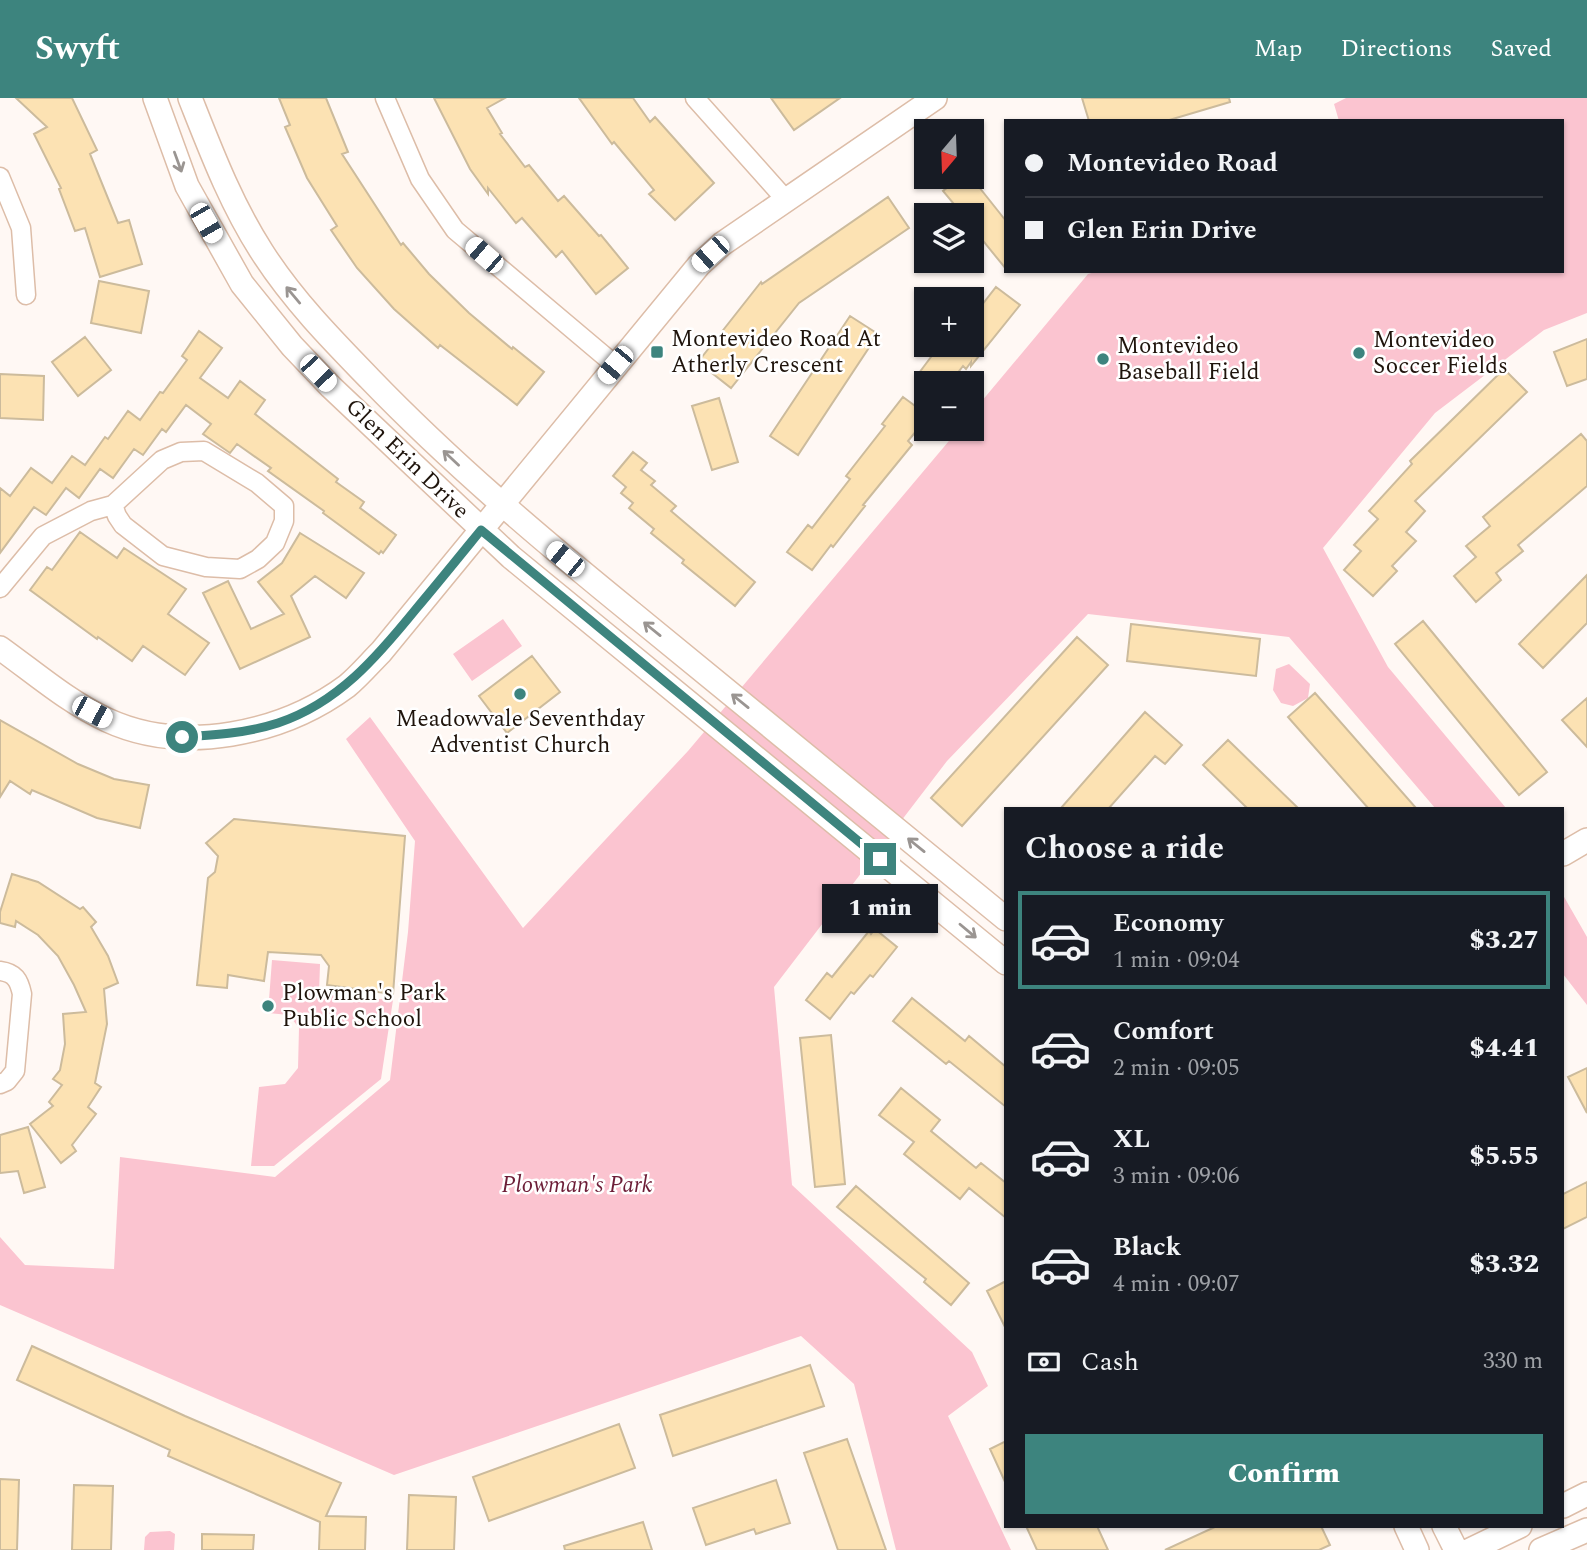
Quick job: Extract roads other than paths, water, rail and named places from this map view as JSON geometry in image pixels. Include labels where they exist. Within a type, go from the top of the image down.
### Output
[{"type":"street","name":"Glen Erin Drive","points":[[155,98],[187,186],[242,284],[292,346],[331,387],[481,530],[1004,961]]},
{"type":"street","name":"Glen Erin Drive","points":[[190,98],[214,159],[262,251],[321,328],[391,401],[501,505],[1004,917]]},
{"type":"street","points":[[384,98],[420,179],[455,230],[615,365]]},
{"type":"street","points":[[695,98],[786,200]]},
{"type":"street","points":[[0,648],[75,703],[109,721],[144,732],[182,737],[237,733],[297,716],[348,685],[381,652],[699,265],[722,244],[935,98]]},
{"type":"street","points":[[0,177],[21,228],[26,295]]},
{"type":"street","points":[[0,588],[43,536],[92,511],[113,505],[163,460],[181,452],[204,451],[257,483],[284,506],[284,521],[275,543],[258,559],[240,569],[206,567],[163,556],[123,525],[113,505]]},
{"type":"street","points":[[1564,852],[1587,839]]},
{"type":"street","points":[[0,971],[10,972],[19,982],[22,994],[15,1071],[7,1081],[0,1084]]},
{"type":"street","points":[[1564,1506],[1587,1494]]},
{"type":"street","points":[[1407,1528],[1417,1550]]},
{"type":"street","points":[[1445,1528],[1456,1550]]},
{"type":"street","points":[[1470,1550],[1516,1528]]},
{"type":"street","points":[[1541,1550],[1587,1530]]},
{"type":"place","name":"Montevideo Road At Atherly Crescent","points":[[657,352]]},
{"type":"place","name":"Montevideo Soccer Fields","points":[[1359,353]]},
{"type":"place","name":"Montevideo Baseball Field","points":[[1103,359]]},
{"type":"place","name":"Meadowvale Seventhday Adventist Church","points":[[520,694]]},
{"type":"place","name":"Plowman's Park Public School","points":[[268,1006]]},
{"type":"park label","name":"Plowman's Park","points":[[577,1185]]}]
